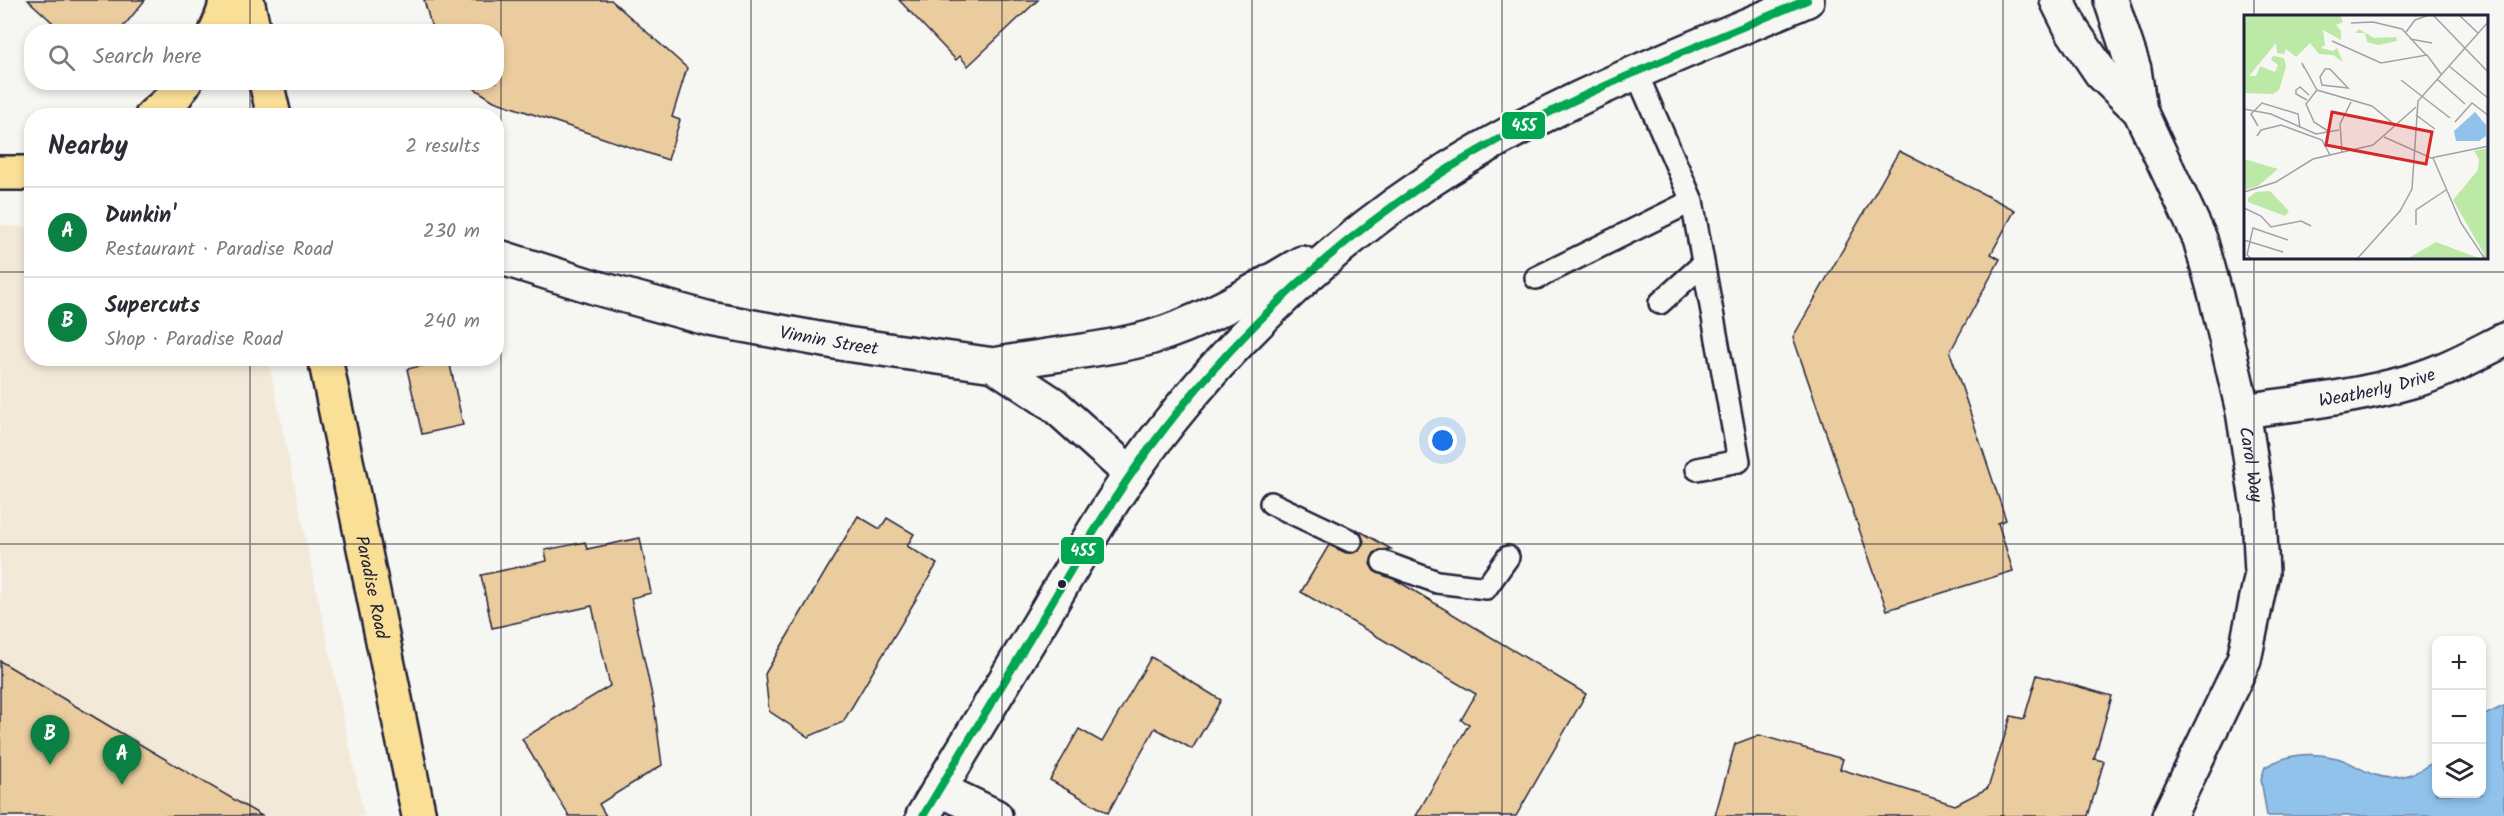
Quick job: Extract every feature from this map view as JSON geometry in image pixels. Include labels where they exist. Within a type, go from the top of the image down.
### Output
[{"type":"main road","points":[[219,24],[226,0]]},
{"type":"main road","points":[[247,0],[252,24]]},
{"type":"main road","points":[[995,816],[931,802],[1131,474],[1169,421],[1214,368],[1318,267],[1369,225],[1425,184],[1485,146],[1636,72],[1807,0]]},
{"type":"main road","name":"Carol Way","points":[[2057,0],[2072,30],[2101,73],[2140,111]]},
{"type":"main road","name":"Carol Way","points":[[2111,0],[2134,69],[2140,111],[2200,239],[2243,411],[2259,513],[2262,573],[2244,660],[2169,816]]},
{"type":"main road","points":[[161,108],[179,90]]},
{"type":"main road","points":[[268,90],[272,108]]},
{"type":"main road","points":[[0,173],[24,173]]},
{"type":"main road","points":[[994,365],[1150,338],[1197,321],[1248,295],[1369,225]]},
{"type":"main road","name":"Vinnin Street","points":[[504,258],[597,288],[710,319],[846,344],[994,365],[1053,404],[1131,474]]},
{"type":"main road","name":"Weatherly Drive","points":[[2243,411],[2366,392],[2412,381],[2458,364],[2504,340]]},
{"type":"main road","name":"Paradise Road","points":[[328,366],[419,816]]},
{"type":"lane","points":[[1636,72],[1692,201],[1738,461],[1697,469]]},
{"type":"lane","points":[[1536,278],[1692,201]]},
{"type":"lane","points":[[1660,303],[1703,264]]},
{"type":"lane","points":[[1271,503],[1351,541]]},
{"type":"lane","points":[[1383,562],[1437,582],[1486,588],[1508,557]]},
{"type":"shaded area","points":[[0,225],[24,227],[24,366],[269,366],[364,816],[0,816]]},
{"type":"water","points":[[2504,706],[2504,816],[2267,816],[2261,779],[2265,767],[2291,756],[2300,755],[2337,758],[2370,773],[2391,778],[2407,775],[2432,763],[2432,798],[2486,798],[2486,714]]},
{"type":"building","points":[[28,0],[145,0],[126,24],[54,24]]},
{"type":"building","points":[[424,0],[611,0],[687,68],[672,117],[680,120],[668,160],[494,101],[477,90],[504,90],[504,24],[431,24]]},
{"type":"building","points":[[899,0],[1038,0],[968,66],[960,56],[956,60]]},
{"type":"building","points":[[1899,151],[2015,210],[1991,254],[2000,259],[1950,352],[2006,520],[1998,523],[2013,571],[1887,610],[1793,337]]},
{"type":"building","points":[[421,366],[450,366],[463,425],[422,434],[407,369]]},
{"type":"building","points":[[858,516],[880,529],[887,518],[914,534],[907,546],[937,564],[843,722],[808,737],[769,711],[765,674]]},
{"type":"building","points":[[1358,530],[1391,549],[1374,553],[1370,564],[1374,571],[1396,580],[1586,694],[1516,816],[1416,816],[1469,724],[1461,720],[1476,694],[1301,592],[1329,545],[1346,553],[1359,551],[1364,541]]},
{"type":"building","points":[[640,538],[651,593],[631,598],[654,705],[662,765],[599,804],[606,816],[569,816],[522,739],[610,686],[592,606],[492,628],[481,575],[547,561],[545,550],[585,542],[587,549]]},
{"type":"building","points":[[1151,657],[1221,700],[1192,749],[1155,728],[1108,813],[1050,780],[1079,729],[1102,742]]},
{"type":"building","points":[[0,661],[131,739],[262,816],[0,816]]},
{"type":"building","points":[[2037,675],[2112,696],[2094,759],[2104,761],[2088,816],[1715,816],[1735,744],[1759,735],[1843,759],[1840,769],[1955,805],[1988,788],[2011,716],[2024,719]]},
{"type":"transit line","name":"455","points":[[923,816],[1093,533],[1137,466],[1212,371],[1278,302],[1349,239],[1387,210],[1471,155],[1564,105],[1807,0]]},
{"type":"place","name":"Supercuts","points":[[50,765]]},
{"type":"place","name":"Dunkin'","points":[[122,785]]}]
